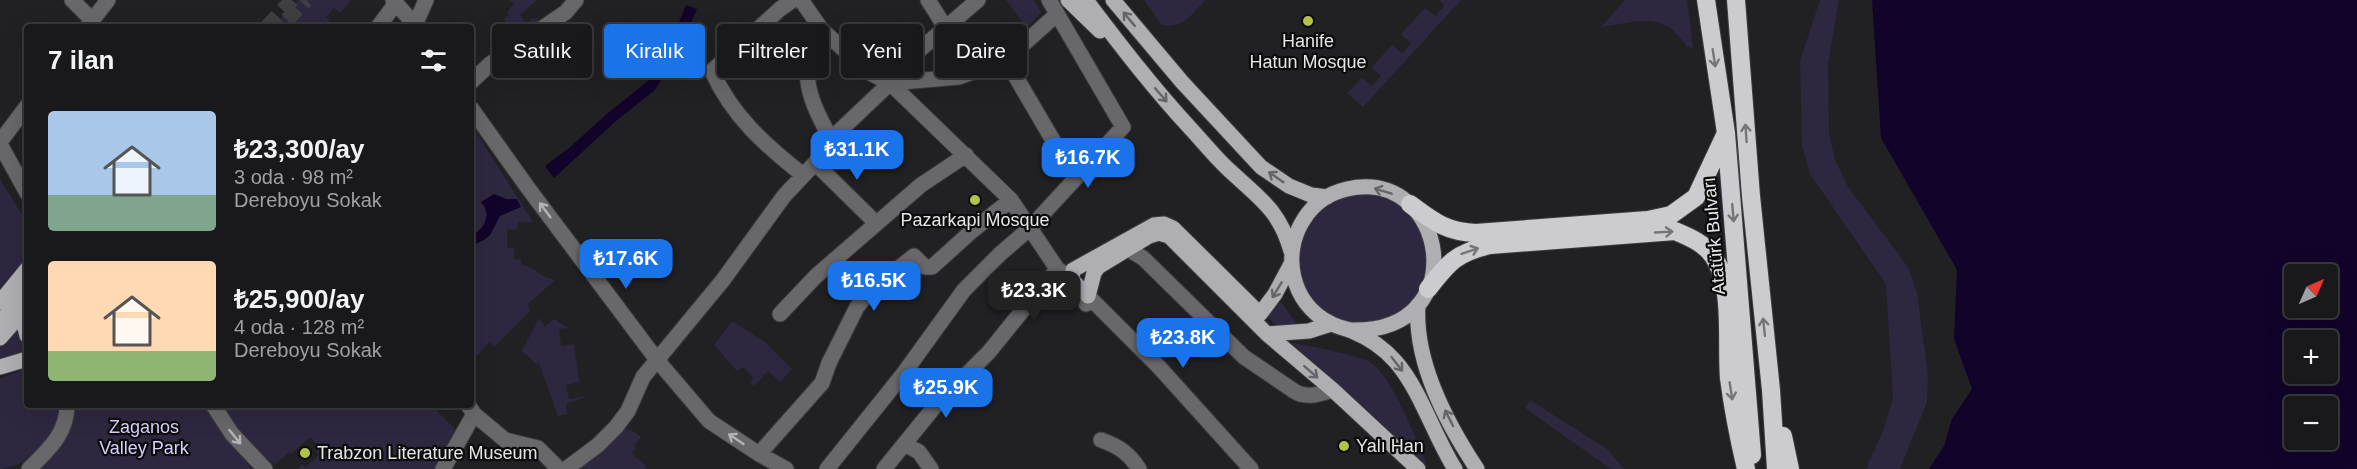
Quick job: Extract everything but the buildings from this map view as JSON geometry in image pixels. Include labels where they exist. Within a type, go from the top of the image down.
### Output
[{"type":"highway","name":"Atatürk Bulvarı","points":[[1706,0],[1726,133],[1753,469]]},
{"type":"highway","points":[[1736,0],[1750,196],[1771,390],[1776,469]]},
{"type":"highway","points":[[1410,204],[1450,230],[1476,233],[1648,220],[1671,215],[1696,197],[1726,133]]},
{"type":"highway","points":[[1428,289],[1450,262],[1462,253],[1490,245],[1675,231],[1689,237],[1712,255],[1720,270],[1724,286],[1730,378],[1738,434],[1746,469]]},
{"type":"highway","points":[[1771,390],[1790,469]]},
{"type":"main road","points":[[1068,0],[1134,64],[1227,168],[1274,211],[1283,226],[1295,283],[1303,299],[1331,324],[1351,330],[1383,348],[1397,363],[1455,469]]},
{"type":"main road","points":[[1086,0],[1134,64]]},
{"type":"main road","points":[[1113,0],[1189,90],[1261,166],[1289,186],[1311,195],[1327,197]]},
{"type":"main road","points":[[1087,300],[1065,273],[1154,225],[1164,224],[1173,228],[1260,314],[1275,294],[1291,259],[1298,228],[1307,213],[1337,191],[1355,187],[1374,188],[1392,193],[1410,204],[1423,220],[1432,239],[1435,259],[1432,280],[1418,305],[1392,326],[1371,331],[1351,330]]},
{"type":"main road","points":[[1087,300],[1094,273],[1098,267],[1149,237],[1159,233],[1169,236],[1267,334],[1333,390],[1411,466]]},
{"type":"main road","points":[[0,302],[24,272]]},
{"type":"main road","points":[[0,322],[24,294]]},
{"type":"main road","points":[[1418,305],[1417,324],[1422,359],[1444,410],[1477,469]]},
{"type":"main road","points":[[0,338],[24,310]]},
{"type":"main road","points":[[1267,334],[1310,331],[1331,324]]},
{"type":"main road","points":[[0,367],[24,360]]},
{"type":"street","points":[[72,0],[89,24],[108,0]]},
{"type":"street","points":[[417,24],[426,0]]},
{"type":"street","points":[[793,0],[780,9],[712,71],[722,92],[745,124],[768,148],[803,175]]},
{"type":"street","points":[[801,0],[818,24]]},
{"type":"street","points":[[928,0],[943,24]]},
{"type":"street","points":[[949,24],[978,0]]},
{"type":"street","points":[[827,469],[903,373],[964,290],[1029,229],[1123,127],[1049,0]]},
{"type":"street","points":[[380,24],[395,1],[414,24]]},
{"type":"street","points":[[474,79],[490,64],[566,12],[576,1]]},
{"type":"street","points":[[1027,41],[1057,14]]},
{"type":"street","points":[[829,36],[870,73],[890,83],[1011,200],[1029,229],[1065,273],[1047,280],[989,352],[936,405],[884,469]]},
{"type":"street","points":[[573,467],[616,427],[628,411],[643,377],[723,280],[761,226],[815,163],[831,139],[890,83],[910,58],[935,36]]},
{"type":"street","points":[[806,78],[806,86],[831,139]]},
{"type":"street","points":[[890,83],[948,78]]},
{"type":"street","points":[[1017,78],[1075,178]]},
{"type":"street","points":[[24,110],[0,143],[24,187]]},
{"type":"street","points":[[474,112],[657,360],[709,421],[786,469]]},
{"type":"street","points":[[780,314],[834,260],[876,223],[921,185],[966,155]]},
{"type":"street","points":[[815,163],[876,223]]},
{"type":"street","points":[[759,454],[822,383],[829,363],[857,308],[869,292],[914,256],[925,267],[932,267],[1011,200]]},
{"type":"street","points":[[1128,249],[1143,258],[1245,357],[1298,394],[1314,396],[1333,390]]},
{"type":"street","points":[[834,260],[869,292]]},
{"type":"street","points":[[1087,300],[1160,367],[1251,469]]},
{"type":"street","points":[[1260,314],[1267,334]]},
{"type":"street","points":[[29,469],[54,444],[63,428],[66,408]]},
{"type":"street","points":[[215,408],[232,435],[263,468]]},
{"type":"street","points":[[443,469],[471,410],[505,440],[538,448],[559,469]]},
{"type":"street","points":[[1101,440],[1131,455],[1139,469]]},
{"type":"street","points":[[905,444],[919,452],[932,469]]},
{"type":"green space","points":[[298,0],[351,0],[340,13],[334,8],[326,17],[332,24],[275,24]]},
{"type":"green space","points":[[509,0],[537,0],[520,15],[527,23],[537,18],[541,23],[503,24],[506,22],[504,19],[509,14],[507,12],[514,4]]},
{"type":"green space","points":[[1006,0],[1034,0],[1041,12],[1027,28],[1027,24],[1024,24]]},
{"type":"green space","points":[[1144,0],[1205,0],[1187,19],[1169,26],[1162,25]]},
{"type":"green space","points":[[1439,0],[1461,0],[1363,107],[1347,93],[1362,78],[1372,86],[1381,76],[1372,67],[1392,45],[1402,53],[1411,43],[1401,34],[1425,8],[1435,16],[1445,6]]},
{"type":"green space","points":[[1625,0],[1687,0],[1693,48],[1687,47],[1678,35],[1660,23],[1639,21],[1601,27]]},
{"type":"green space","points":[[1820,0],[1839,0],[1828,63],[1829,133],[1835,160],[1848,187],[1908,267],[1917,293],[1928,375],[1927,402],[1900,469],[1866,469],[1883,431],[1893,399],[1886,284],[1810,174],[1802,146],[1800,61]]},
{"type":"green space","points":[[474,129],[533,222],[518,222],[517,229],[507,230],[507,248],[514,248],[514,259],[521,260],[521,265],[555,280],[528,304],[530,311],[494,347],[490,342],[474,359]]},
{"type":"green space","points":[[0,179],[24,218],[24,260],[0,287]]},
{"type":"green space","points":[[1363,193],[1388,198],[1410,212],[1424,234],[1429,259],[1424,284],[1410,306],[1388,320],[1363,325],[1338,320],[1316,306],[1302,284],[1297,259],[1302,234],[1316,212],[1338,198]]},
{"type":"green space","points":[[1281,302],[1297,324],[1277,327],[1266,314]]},
{"type":"green space","points":[[539,318],[545,327],[554,319],[568,328],[559,329],[561,346],[574,344],[579,382],[566,385],[569,399],[588,396],[566,404],[567,414],[558,416],[539,363],[536,364],[522,351]]},
{"type":"green space","points":[[732,321],[765,342],[792,369],[780,382],[768,371],[754,386],[750,382],[754,378],[743,367],[737,371],[714,345]]},
{"type":"green space","points":[[18,329],[19,336],[24,342],[24,355],[0,362],[0,347]]},
{"type":"green space","points":[[1291,343],[1347,354],[1372,363],[1389,383],[1428,466],[1339,384]]},
{"type":"green space","points":[[24,369],[24,408],[60,408],[58,422],[45,442],[20,464],[0,469],[0,379]]},
{"type":"green space","points":[[1530,400],[1607,449],[1624,469],[1611,469],[1525,408]]},
{"type":"green space","name":"Zaganos Valley Park","points":[[71,408],[209,408],[251,469],[37,469]]},
{"type":"green space","points":[[223,408],[440,408],[437,411],[461,435],[443,469],[297,469],[302,464],[306,467],[319,455],[316,451],[319,447],[310,437],[275,465],[245,438]]},
{"type":"green space","points":[[616,427],[631,430],[641,437],[634,446],[636,448],[632,454],[647,469],[581,469],[576,464]]},
{"type":"shaded area","points":[[1872,0],[2357,0],[2357,469],[1929,469],[1944,446],[1952,419],[1972,389],[1954,339],[1957,270],[1881,138]]},
{"type":"shaded area","points":[[686,5],[697,9],[691,24],[678,24]]},
{"type":"shaded area","points":[[650,78],[662,78],[655,90],[616,121],[554,178],[545,166]]},
{"type":"shaded area","points":[[494,194],[506,199],[517,199],[521,207],[500,216],[490,235],[474,245],[474,234],[483,225],[486,216],[481,202]]},
{"type":"tunnel","points":[[270,24],[292,0]]},
{"type":"tunnel","points":[[287,20],[306,0]]},
{"type":"place","name":"Hanife Hatun Mosque","points":[[1308,21]]},
{"type":"place","name":"Pazarkapi Mosque","points":[[975,200]]},
{"type":"place","name":"Yalı Han","points":[[1344,446]]},
{"type":"place","name":"Trabzon Literature Museum","points":[[305,453]]}]
